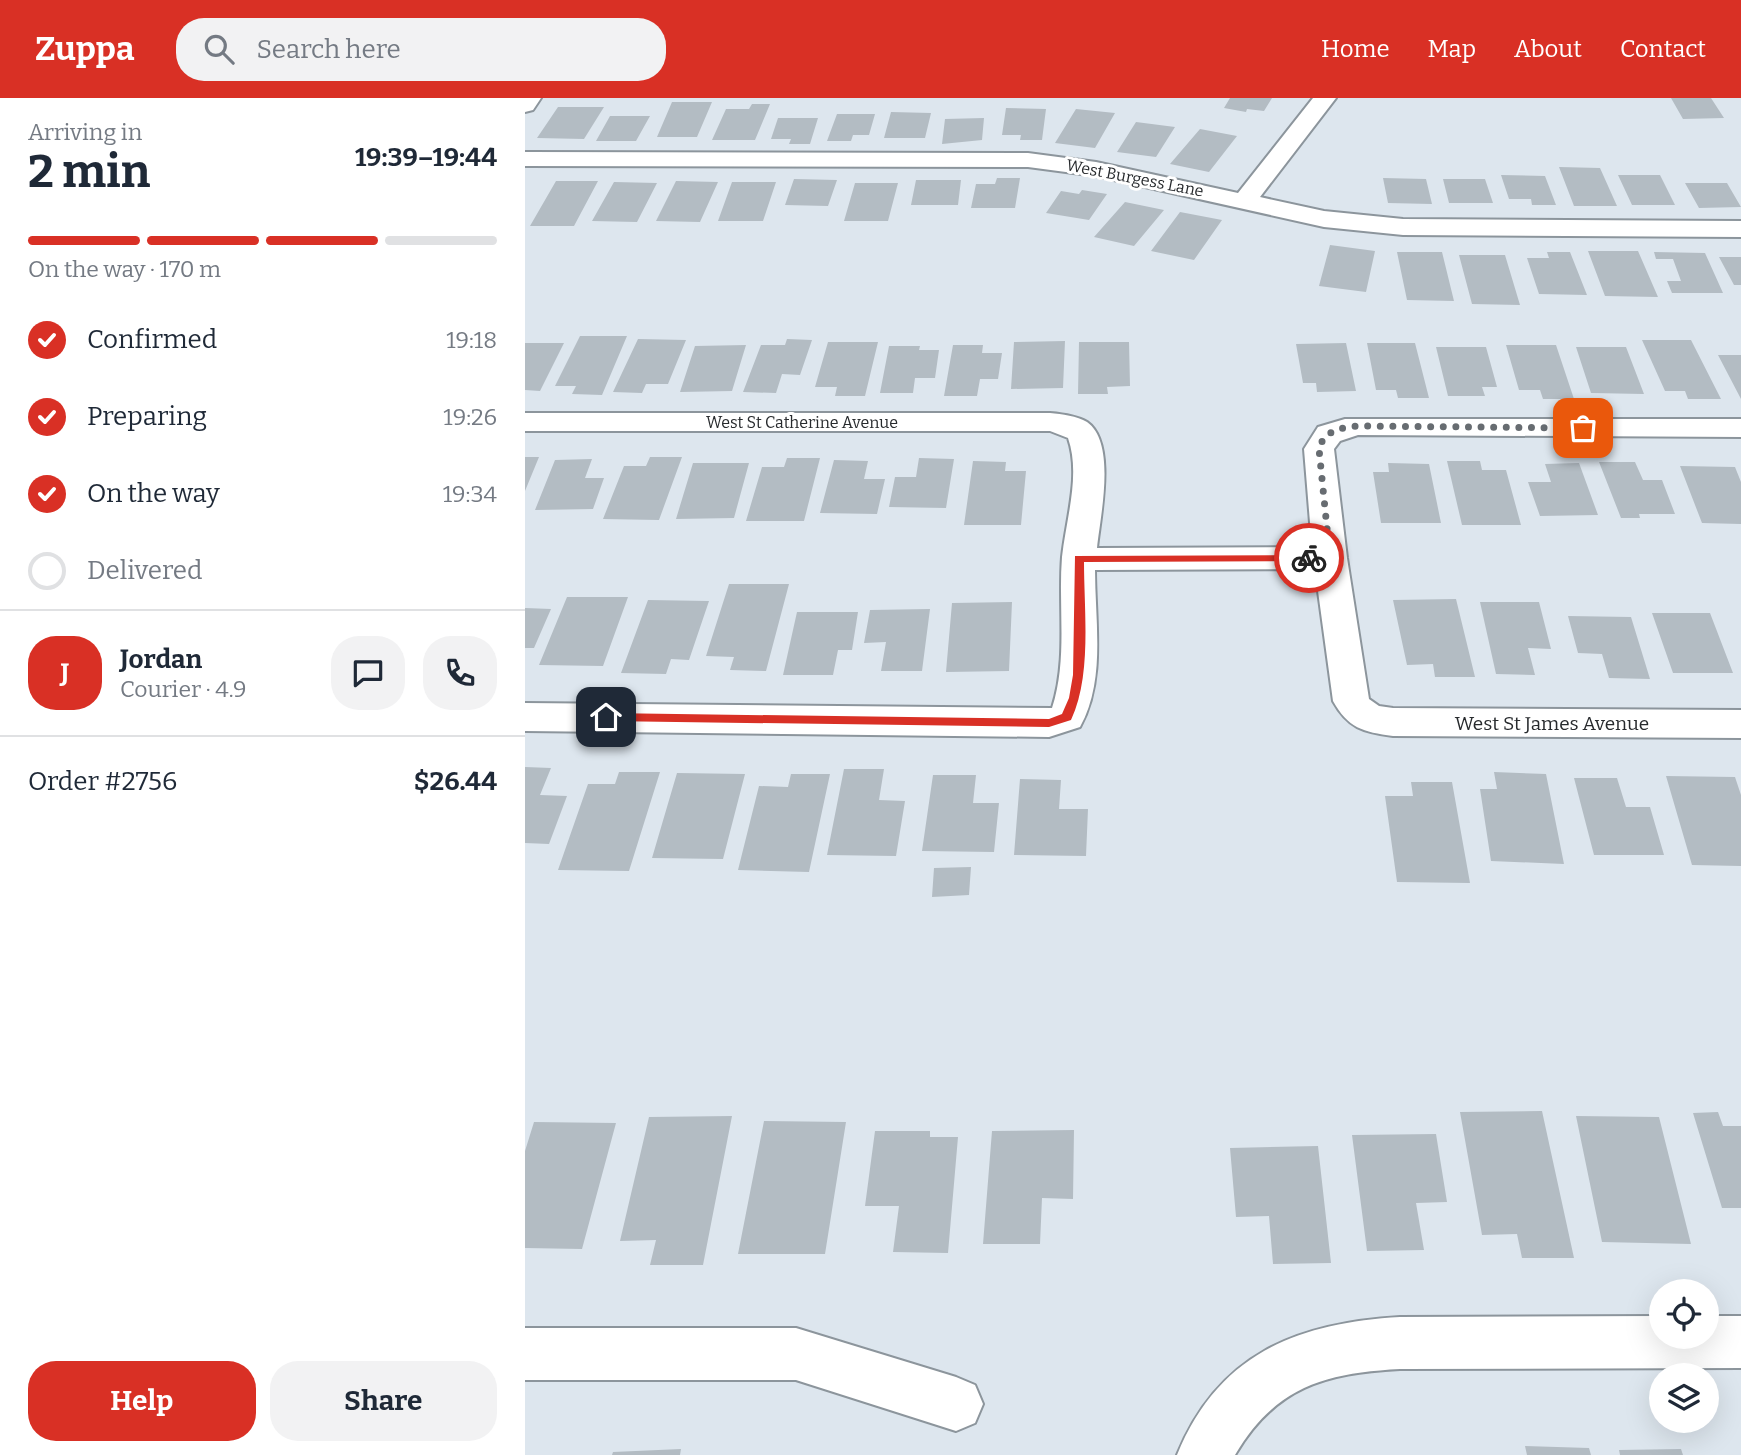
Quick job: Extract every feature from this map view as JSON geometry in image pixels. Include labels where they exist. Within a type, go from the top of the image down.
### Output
[{"type":"street","points":[[525,105],[530,98]]},
{"type":"street","points":[[1244,201],[1325,98]]},
{"type":"street","name":"West Burgess Lane","points":[[525,159],[1028,160],[1095,169],[1324,219],[1403,227],[1741,229]]},
{"type":"street","name":"West St Catherine Avenue","points":[[525,422],[1067,424],[1077,429],[1084,440],[1087,463],[1079,559]]},
{"type":"street","points":[[525,717],[1049,723],[1067,717],[1075,698],[1078,675],[1079,559],[1330,558],[1319,449],[1321,439],[1328,433],[1358,426],[1741,428]]},
{"type":"street","name":"West St James Avenue","points":[[1330,558],[1351,701],[1355,710],[1364,716],[1393,722],[1741,724]]},
{"type":"street","points":[[1204,1455],[1218,1431],[1245,1397],[1288,1366],[1332,1352],[1390,1343],[1741,1342]]},
{"type":"street","points":[[525,1354],[796,1354],[956,1404]]},
{"type":"building","points":[[1230,98],[1272,98],[1264,111],[1247,109],[1246,112],[1224,108]]},
{"type":"building","points":[[1671,98],[1711,98],[1724,118],[1683,119]]},
{"type":"building","points":[[672,102],[712,102],[697,137],[657,137]]},
{"type":"building","points":[[752,104],[770,104],[755,140],[712,140],[726,109],[749,109]]},
{"type":"building","points":[[558,107],[604,107],[584,139],[537,138]]},
{"type":"building","points":[[1006,108],[1046,109],[1042,140],[1020,140],[1021,135],[1002,135]]},
{"type":"building","points":[[1076,109],[1115,113],[1095,148],[1055,143]]},
{"type":"building","points":[[891,112],[931,113],[925,138],[884,138]]},
{"type":"building","points":[[837,114],[875,114],[869,135],[853,135],[851,141],[827,141]]},
{"type":"building","points":[[610,116],[650,116],[636,141],[596,141]]},
{"type":"building","points":[[778,118],[818,118],[810,144],[789,144],[791,139],[771,139]]},
{"type":"building","points":[[984,118],[982,140],[942,144],[945,119]]},
{"type":"building","points":[[1136,122],[1175,127],[1156,157],[1117,152]]},
{"type":"building","points":[[1200,129],[1237,136],[1209,172],[1170,164]]},
{"type":"building","points":[[1559,167],[1600,168],[1617,206],[1574,206]]},
{"type":"building","points":[[1501,175],[1545,176],[1556,205],[1532,205],[1531,199],[1509,199]]},
{"type":"building","points":[[1618,175],[1660,175],[1675,205],[1632,205]]},
{"type":"building","points":[[997,178],[1020,178],[1015,208],[971,208],[976,184],[995,184]]},
{"type":"building","points":[[1383,178],[1426,179],[1432,204],[1388,203]]},
{"type":"building","points":[[794,179],[837,180],[828,206],[785,205]]},
{"type":"building","points":[[1443,179],[1485,179],[1493,203],[1449,203]]},
{"type":"building","points":[[916,180],[961,180],[958,205],[911,205]]},
{"type":"building","points":[[556,181],[598,181],[574,226],[530,226]]},
{"type":"building","points":[[676,181],[718,182],[700,222],[656,221]]},
{"type":"building","points":[[614,182],[657,183],[637,222],[592,221]]},
{"type":"building","points":[[732,182],[776,182],[763,221],[718,221]]},
{"type":"building","points":[[855,183],[898,183],[888,221],[844,221]]},
{"type":"building","points":[[1685,183],[1727,183],[1741,207],[1699,208]]},
{"type":"building","points":[[1082,190],[1107,194],[1089,220],[1046,213],[1061,191],[1079,194]]},
{"type":"building","points":[[1125,202],[1164,210],[1134,246],[1094,237]]},
{"type":"building","points":[[1180,212],[1222,220],[1194,260],[1151,251]]},
{"type":"building","points":[[1330,245],[1375,251],[1366,292],[1319,286]]},
{"type":"building","points":[[1588,251],[1638,251],[1658,297],[1605,296]]},
{"type":"building","points":[[1397,252],[1442,252],[1454,301],[1407,300]]},
{"type":"building","points":[[1547,252],[1570,252],[1587,295],[1539,294],[1527,258],[1549,258]]},
{"type":"building","points":[[1654,252],[1705,253],[1723,293],[1672,293],[1667,281],[1681,281],[1673,259],[1656,259]]},
{"type":"building","points":[[1459,255],[1505,255],[1520,305],[1472,304]]},
{"type":"building","points":[[1719,257],[1741,257],[1741,285],[1734,285]]},
{"type":"building","points":[[580,336],[627,336],[602,395],[572,394],[576,386],[555,386]]},
{"type":"building","points":[[638,339],[686,340],[668,384],[646,384],[642,393],[613,392]]},
{"type":"building","points":[[787,339],[812,340],[800,375],[782,374],[776,393],[743,392],[761,345],[785,345]]},
{"type":"building","points":[[1642,340],[1691,340],[1721,399],[1688,399],[1685,391],[1665,391]]},
{"type":"building","points":[[1065,341],[1063,388],[1011,389],[1014,342]]},
{"type":"building","points":[[828,342],[878,342],[865,396],[835,396],[837,387],[815,387]]},
{"type":"building","points":[[1079,342],[1129,342],[1130,386],[1107,387],[1108,394],[1078,394]]},
{"type":"building","points":[[525,343],[564,343],[540,391],[525,390]]},
{"type":"building","points":[[1346,343],[1356,391],[1317,392],[1316,383],[1303,383],[1296,344]]},
{"type":"building","points":[[1367,343],[1415,343],[1429,398],[1398,398],[1396,390],[1376,390]]},
{"type":"building","points":[[746,345],[732,391],[680,392],[695,346]]},
{"type":"building","points":[[953,345],[983,345],[982,353],[1002,353],[998,379],[980,379],[977,396],[944,396]]},
{"type":"building","points":[[1506,345],[1556,345],[1574,399],[1543,399],[1540,390],[1519,390]]},
{"type":"building","points":[[889,346],[920,346],[919,350],[939,350],[935,378],[915,378],[913,393],[880,393]]},
{"type":"building","points":[[1436,347],[1486,347],[1497,387],[1482,387],[1485,396],[1448,396]]},
{"type":"building","points":[[1576,347],[1626,347],[1644,394],[1591,393]]},
{"type":"building","points":[[1718,355],[1741,355],[1741,399]]},
{"type":"building","points":[[525,457],[539,457],[525,491]]},
{"type":"building","points":[[650,457],[682,457],[659,520],[603,519],[624,466],[646,466]]},
{"type":"building","points":[[787,458],[820,458],[804,521],[746,521],[762,467],[784,467]]},
{"type":"building","points":[[919,458],[954,459],[946,508],[889,507],[895,477],[916,477]]},
{"type":"building","points":[[592,459],[585,478],[604,478],[593,509],[535,510],[555,460]]},
{"type":"building","points":[[834,460],[868,461],[864,479],[885,479],[877,514],[820,513]]},
{"type":"building","points":[[973,461],[1006,462],[1005,471],[1026,471],[1021,525],[964,525]]},
{"type":"building","points":[[1447,461],[1480,461],[1482,470],[1506,470],[1521,525],[1462,525]]},
{"type":"building","points":[[1599,462],[1635,462],[1643,480],[1662,480],[1675,514],[1639,514],[1640,518],[1621,518]]},
{"type":"building","points":[[693,463],[749,463],[734,518],[676,519]]},
{"type":"building","points":[[1388,463],[1429,464],[1441,523],[1381,523],[1373,472],[1389,472]]},
{"type":"building","points":[[1579,463],[1598,515],[1540,516],[1528,482],[1551,482],[1545,464]]},
{"type":"building","points":[[1680,466],[1735,467],[1741,482],[1741,524],[1702,523]]},
{"type":"building","points":[[729,584],[789,584],[766,671],[730,670],[734,657],[706,656]]},
{"type":"building","points":[[567,597],[628,597],[603,666],[539,665]]},
{"type":"building","points":[[1456,599],[1475,677],[1435,677],[1433,664],[1407,665],[1393,600]]},
{"type":"building","points":[[648,600],[709,601],[689,660],[671,659],[666,674],[621,673]]},
{"type":"building","points":[[1012,602],[1009,671],[946,672],[952,603]]},
{"type":"building","points":[[1480,602],[1539,602],[1551,649],[1528,648],[1535,675],[1496,674]]},
{"type":"building","points":[[525,608],[551,609],[534,648],[525,648]]},
{"type":"building","points":[[930,609],[922,671],[881,671],[886,642],[864,643],[870,610]]},
{"type":"building","points":[[797,612],[858,612],[852,650],[838,650],[833,675],[783,675]]},
{"type":"building","points":[[1652,613],[1710,613],[1733,673],[1673,673]]},
{"type":"building","points":[[1568,616],[1631,617],[1650,679],[1609,678],[1602,654],[1578,653]]},
{"type":"building","points":[[525,767],[551,768],[540,795],[567,796],[549,844],[525,843]]},
{"type":"building","points":[[844,769],[884,769],[879,800],[905,801],[896,856],[827,855]]},
{"type":"building","points":[[619,772],[660,772],[629,871],[558,870],[588,784],[615,784]]},
{"type":"building","points":[[1494,772],[1546,774],[1564,864],[1491,861],[1480,789],[1497,789]]},
{"type":"building","points":[[677,773],[745,774],[723,859],[652,858]]},
{"type":"building","points":[[791,774],[830,774],[809,872],[738,870],[759,786],[788,787]]},
{"type":"building","points":[[933,775],[976,775],[973,803],[999,803],[994,852],[922,851]]},
{"type":"building","points":[[1666,776],[1735,777],[1741,795],[1741,866],[1692,865]]},
{"type":"building","points":[[1574,778],[1617,778],[1626,807],[1650,807],[1664,855],[1594,855]]},
{"type":"building","points":[[1020,779],[1061,780],[1059,809],[1088,809],[1086,856],[1014,855]]},
{"type":"building","points":[[1411,782],[1452,782],[1470,883],[1397,882],[1385,796],[1413,796]]},
{"type":"building","points":[[971,867],[969,895],[932,897],[934,868]]},
{"type":"building","points":[[1542,1111],[1574,1258],[1522,1258],[1517,1234],[1482,1235],[1460,1112]]},
{"type":"building","points":[[1718,1112],[1723,1126],[1741,1126],[1741,1208],[1722,1208],[1693,1113]]},
{"type":"building","points":[[732,1116],[703,1265],[650,1265],[656,1240],[620,1241],[649,1117]]},
{"type":"building","points":[[1576,1116],[1659,1117],[1691,1244],[1602,1242]]},
{"type":"building","points":[[764,1121],[846,1122],[825,1254],[738,1254]]},
{"type":"building","points":[[534,1122],[616,1123],[582,1249],[525,1248],[525,1151]]},
{"type":"building","points":[[1074,1130],[1073,1199],[1042,1198],[1040,1244],[983,1244],[992,1131]]},
{"type":"building","points":[[875,1131],[930,1131],[930,1137],[958,1137],[948,1253],[893,1252],[899,1206],[865,1206]]},
{"type":"building","points":[[1436,1134],[1447,1202],[1416,1203],[1424,1250],[1367,1251],[1352,1135]]},
{"type":"building","points":[[1318,1146],[1331,1263],[1273,1264],[1269,1216],[1236,1217],[1230,1148]]},
{"type":"building","points":[[1525,1446],[1589,1448],[1591,1455],[1527,1455]]},
{"type":"building","points":[[681,1449],[680,1455],[612,1455],[613,1452]]},
{"type":"building","points":[[1681,1449],[1683,1455],[1620,1455],[1619,1450]]},
{"type":"way so far","points":[[1309,558],[1330,558],[1319,449],[1321,439],[1328,433],[1358,426],[1583,428]]},
{"type":"route","points":[[606,717],[986,720],[1049,723],[1067,717],[1075,698],[1078,675],[1079,559],[1309,558]]}]
